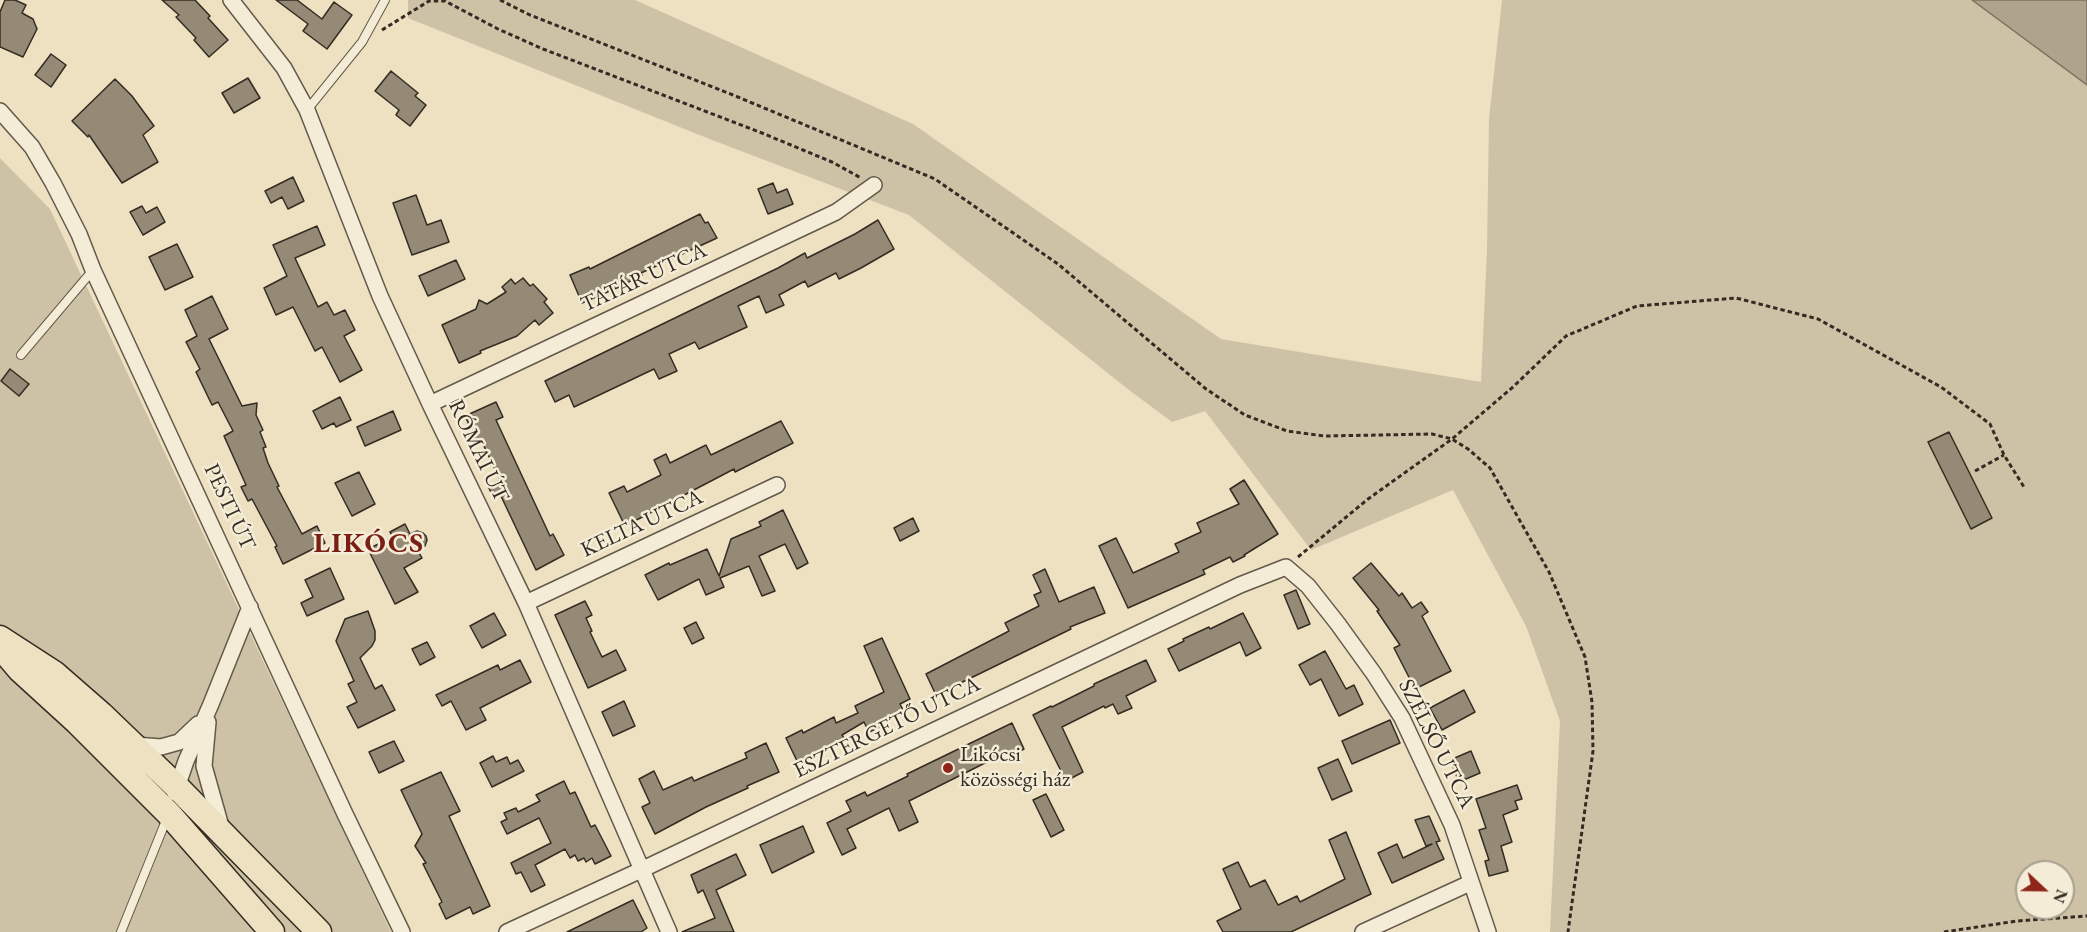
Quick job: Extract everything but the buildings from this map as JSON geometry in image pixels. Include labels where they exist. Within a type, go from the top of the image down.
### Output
[{"type":"main road","points":[[0,638],[54,673],[135,745],[320,932]]},
{"type":"main road","points":[[0,646],[20,670],[77,722],[169,814],[272,932]]},
{"type":"street","name":"RÓMAI ÚT","points":[[231,0],[284,68],[307,110],[380,296],[526,603],[669,932]]},
{"type":"street","name":"PESTI ÚT","points":[[0,111],[32,147],[79,234],[93,270],[402,932]]},
{"type":"street","name":"TATÁR UTCA","points":[[430,404],[836,212],[874,185]]},
{"type":"street","name":"KELTA UTCA","points":[[526,603],[777,485]]},
{"type":"street","name":"ESZTERGETŐ UTCA","points":[[507,932],[1240,585],[1286,567]]},
{"type":"street","name":"SZÉLSŐ UTCA","points":[[1286,567],[1308,586],[1338,624],[1402,718],[1452,825],[1488,932]]},
{"type":"street","points":[[169,814],[186,760],[250,607]]},
{"type":"street","points":[[135,745],[161,747],[179,742],[194,729],[211,704]]},
{"type":"street","points":[[211,704],[206,732],[204,766],[223,835]]},
{"type":"street","points":[[1363,932],[1470,883]]},
{"type":"lane","points":[[307,110],[362,42],[385,0]]},
{"type":"lane","points":[[21,355],[93,270]]},
{"type":"lane","points":[[121,932],[169,814]]},
{"type":"path","points":[[500,0],[530,15],[733,95],[935,179],[1058,264],[1206,389],[1245,415],[1287,431],[1324,436],[1432,434],[1452,440],[1468,449],[1490,468],[1549,572],[1585,657],[1592,702],[1593,751],[1568,932]]},
{"type":"path","points":[[362,42],[429,1],[446,1],[498,29],[543,49],[772,137],[832,162],[874,185]]},
{"type":"path","points":[[1286,567],[1368,499],[1452,440],[1566,336],[1637,306],[1736,298],[1818,319],[1941,387],[1990,424],[2004,455],[2024,487]]},
{"type":"path","points":[[1975,471],[2004,455]]},
{"type":"path","points":[[1944,932],[2017,921],[2087,916]]},
{"type":"shaded area","points":[[408,0],[635,0],[913,124],[1221,339],[1481,382],[1487,249],[1489,119],[1502,0],[1972,0],[2087,85],[2087,932],[1550,932],[1560,721],[1526,626],[1453,490],[1311,550],[1205,411],[1172,422],[909,215],[712,140],[408,18]]},
{"type":"shaded area","points":[[1972,0],[2087,0],[2087,85]]},
{"type":"shaded area","points":[[0,158],[50,209],[391,932],[0,932]]},
{"type":"place","name":"Likócsi közösségi ház","points":[[948,768]]},
{"type":"district","name":"LIKÓCS","points":[[369,544]]}]
